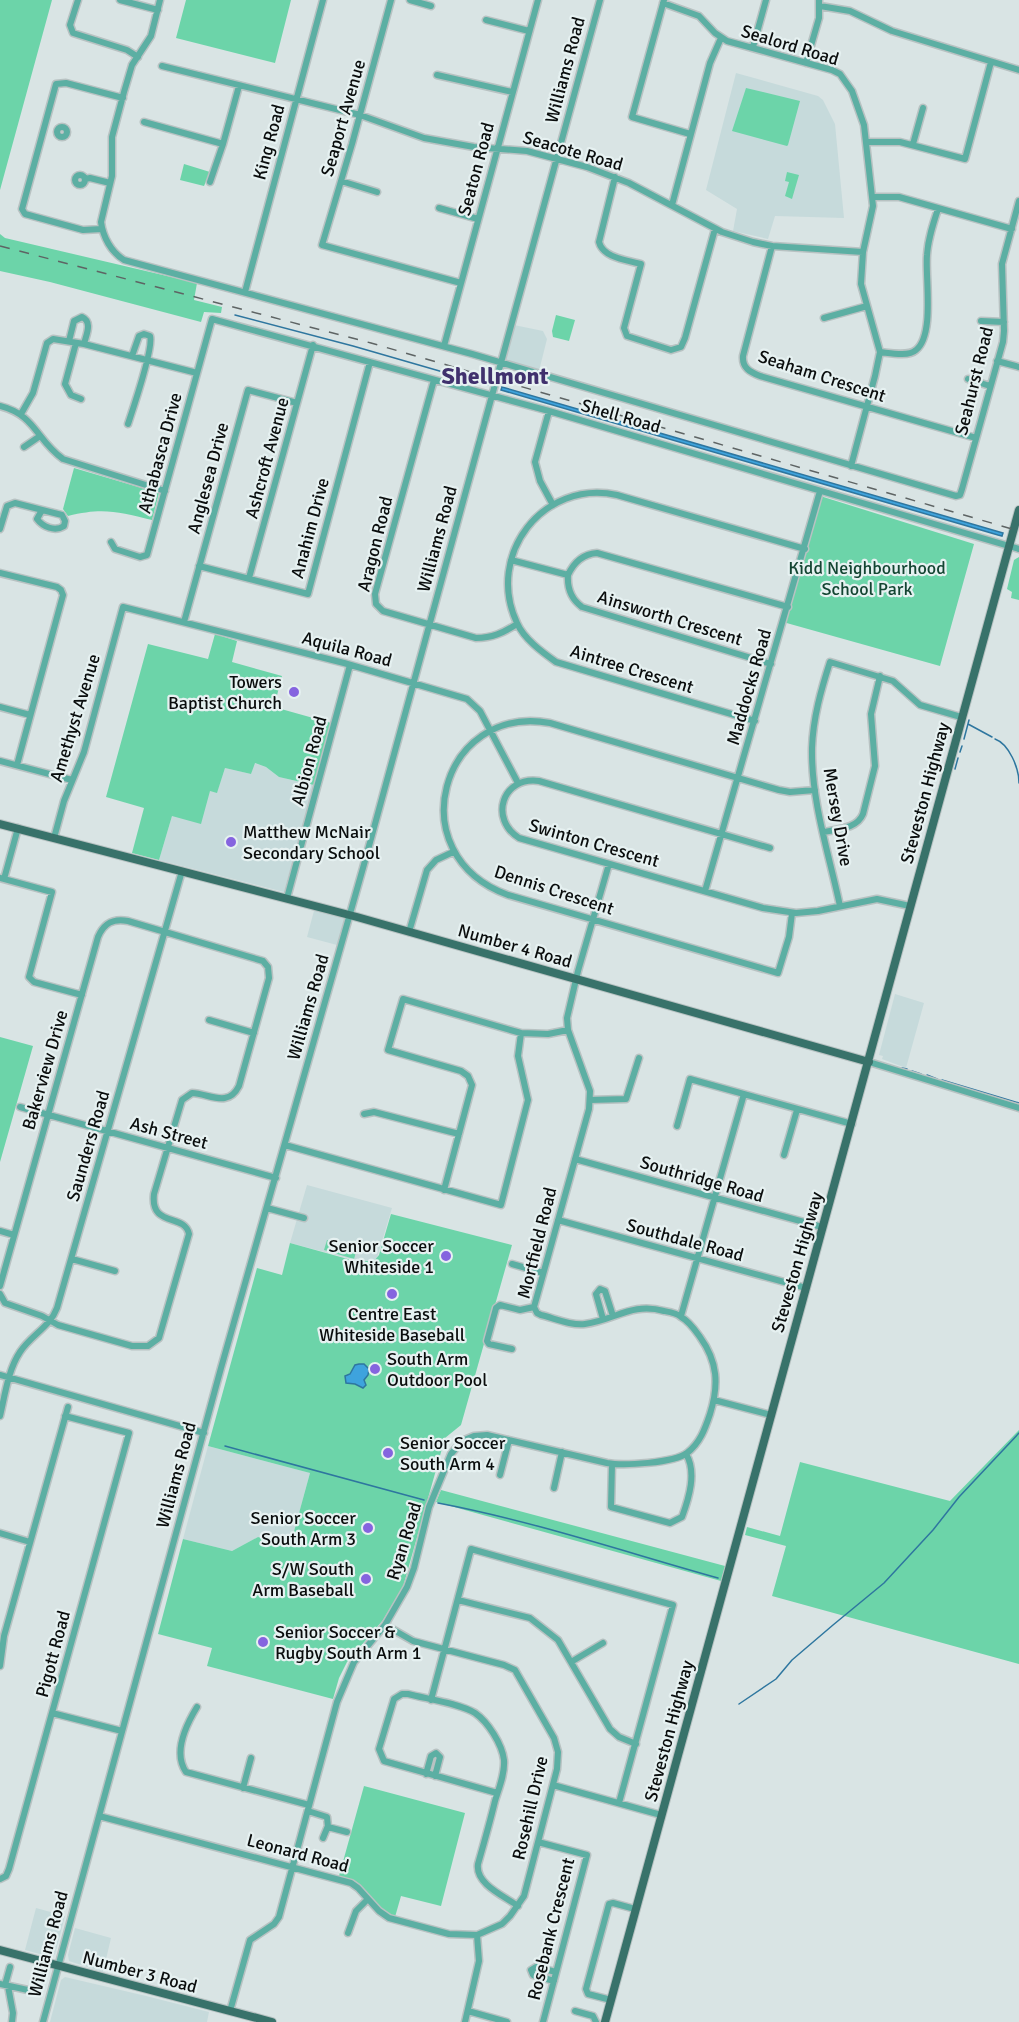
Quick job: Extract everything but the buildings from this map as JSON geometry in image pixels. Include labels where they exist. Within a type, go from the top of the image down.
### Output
[{"type":"main road","name":"Steveston Highway","points":[[605,2022],[1019,510]]},
{"type":"main road","name":"Number 4 Road","points":[[0,824],[350,915],[869,1062]]},
{"type":"main road","name":"Number 3 Road","points":[[0,1950],[272,2022]]},
{"type":"street","points":[[78,0],[70,25],[72,33],[127,50],[138,57]]},
{"type":"street","points":[[120,0],[158,10]]},
{"type":"street","points":[[123,98],[58,82],[54,88],[23,212],[83,230],[102,230],[102,213],[112,168],[112,136],[123,98],[129,72],[151,36],[160,0]]},
{"type":"street","name":"King Road","points":[[245,292],[323,0]]},
{"type":"street","name":"Seaport Avenue","points":[[392,0],[322,244],[461,283]]},
{"type":"street","points":[[410,0],[431,6]]},
{"type":"street","name":"Seaton Road","points":[[444,346],[538,0]]},
{"type":"street","name":"Williams Road","points":[[43,2022],[204,1433],[350,915],[600,0]]},
{"type":"street","points":[[753,47],[766,0]]},
{"type":"street","points":[[663,2],[632,117],[690,134]]},
{"type":"street","name":"Sealord Road","points":[[663,2],[699,16],[722,38],[840,74],[847,83],[861,114],[872,197],[872,219],[863,252],[861,284],[880,352],[851,465]]},
{"type":"street","points":[[806,63],[819,18],[820,3],[850,11],[892,31],[1019,70]]},
{"type":"street","points":[[486,20],[529,31]]},
{"type":"street","points":[[672,205],[710,63],[722,38]]},
{"type":"street","points":[[866,142],[891,140],[964,159],[991,62]]},
{"type":"street","name":"Seacote Road","points":[[162,66],[360,115],[424,138],[474,147],[527,151],[556,159],[615,177],[715,228],[744,240],[772,246],[863,252]]},
{"type":"street","points":[[436,75],[512,92]]},
{"type":"street","points":[[210,182],[239,86]]},
{"type":"street","points":[[913,144],[923,108]]},
{"type":"street","points":[[144,122],[223,144]]},
{"type":"street","points":[[45,125],[57,129]]},
{"type":"street","points":[[615,177],[598,242],[607,254],[641,264],[624,328],[624,334],[628,337],[671,350],[681,346],[715,228]]},
{"type":"street","points":[[85,179],[110,183]]},
{"type":"street","points":[[341,181],[377,192]]},
{"type":"street","points":[[872,197],[899,197],[1011,229]]},
{"type":"street","name":"Seahurst Road","points":[[959,496],[1003,342],[1001,272],[1019,201]]},
{"type":"street","points":[[439,208],[478,219]]},
{"type":"street","points":[[880,352],[909,353],[921,345],[928,315],[927,254],[938,209]]},
{"type":"street","name":"Shell Road","points":[[102,230],[113,250],[124,260],[444,346],[959,496]]},
{"type":"street","name":"Seaham Crescent","points":[[772,246],[744,352],[744,365],[748,370],[760,376],[976,438]]},
{"type":"street","points":[[824,318],[867,306]]},
{"type":"street","points":[[69,341],[75,321],[82,317],[89,323],[84,344]]},
{"type":"street","name":"Shell Road","points":[[212,319],[549,411],[1019,549]]},
{"type":"street","name":"Athabasca Drive","points":[[111,542],[115,549],[140,557],[147,555],[212,319]]},
{"type":"street","points":[[981,321],[1004,322]]},
{"type":"street","points":[[128,424],[152,341],[150,336],[141,334],[137,338],[132,356]]},
{"type":"street","points":[[21,414],[33,393],[47,343],[52,339],[84,344],[197,373]]},
{"type":"street","points":[[76,343],[65,384],[71,395],[81,399]]},
{"type":"street","name":"Ashcroft Avenue","points":[[249,578],[313,345]]},
{"type":"street","points":[[997,361],[1019,367]]},
{"type":"street","name":"Anahim Drive","points":[[199,566],[308,594],[370,362]]},
{"type":"street","points":[[968,379],[990,386]]},
{"type":"street","name":"Aragon Road","points":[[434,380],[375,594],[376,604],[383,611],[476,638],[499,635],[517,624]]},
{"type":"street","name":"Anglesea Drive","points":[[184,622],[248,390],[297,403]]},
{"type":"street","points":[[0,406],[21,414],[53,451],[69,462],[165,491]]},
{"type":"street","points":[[549,411],[536,462],[540,481],[553,505]]},
{"type":"street","points":[[24,447],[40,436]]},
{"type":"street","name":"Maddocks Road","points":[[705,891],[820,491]]},
{"type":"street","name":"Aintree Crescent","points":[[755,721],[556,662],[534,645],[517,624],[508,585],[511,560],[516,545],[537,516],[553,505],[579,495],[596,493],[612,494],[805,549]]},
{"type":"street","points":[[0,529],[6,509],[10,504],[15,503],[42,510]]},
{"type":"street","points":[[511,560],[568,575],[575,563],[582,557],[590,553],[601,553],[788,607]]},
{"type":"street","points":[[0,573],[57,587],[63,592],[16,765]]},
{"type":"street","name":"Ainsworth Crescent","points":[[568,575],[570,592],[574,600],[582,607],[771,664]]},
{"type":"street","name":"Aquila Road","points":[[123,607],[350,665],[444,691],[472,702],[491,730],[518,783]]},
{"type":"street","name":"Amethyst Avenue","points":[[54,837],[64,801],[84,752],[123,607]]},
{"type":"street","name":"Mersey Drive","points":[[840,906],[815,790],[813,735],[818,706],[830,662],[880,676]]},
{"type":"street","name":"Albion Road","points":[[287,898],[350,665]]},
{"type":"street","points":[[824,832],[854,825],[860,821],[863,814],[875,766],[871,714],[880,676],[899,684],[920,705],[962,717]]},
{"type":"street","points":[[0,707],[30,716]]},
{"type":"street","name":"Dennis Crescent","points":[[792,913],[789,937],[778,973],[490,888],[473,877],[453,852],[444,818],[447,782],[464,753],[491,730],[518,722],[531,721],[550,723],[790,792],[815,790]]},
{"type":"street","points":[[0,761],[72,780]]},
{"type":"street","points":[[518,783],[526,780],[539,782],[770,848]]},
{"type":"street","name":"Swinton Crescent","points":[[518,783],[507,795],[503,805],[504,820],[514,835],[763,908],[792,913],[818,911],[877,899],[910,906]]},
{"type":"street","points":[[18,828],[2,879],[52,892],[29,972],[30,979],[82,995]]},
{"type":"street","points":[[409,932],[427,870],[436,860],[453,852]]},
{"type":"street","name":"Mortfield Road","points":[[609,864],[568,1012],[568,1030],[588,1084],[590,1100],[534,1307],[541,1315],[575,1324],[587,1324],[645,1307],[681,1316]]},
{"type":"street","name":"Saunders Road","points":[[0,1416],[15,1361],[23,1348],[50,1321],[57,1308],[182,871]]},
{"type":"street","name":"Bakerview Drive","points":[[0,1286],[98,937],[107,923],[124,920],[165,931]]},
{"type":"street","points":[[0,1294],[3,1305],[42,1316],[58,1325],[137,1347],[152,1345],[159,1338],[189,1234],[185,1226],[159,1215],[153,1204],[178,1107],[184,1097],[195,1093],[224,1100],[237,1091],[269,978],[266,964],[253,957],[165,931]]},
{"type":"street","points":[[444,1190],[471,1089],[468,1076],[461,1071],[388,1050],[403,999],[521,1033],[548,1034],[568,1030]]},
{"type":"street","points":[[209,1020],[254,1033]]},
{"type":"street","points":[[285,1145],[501,1205],[528,1100],[519,1063],[521,1033]]},
{"type":"street","points":[[590,1100],[621,1101],[628,1097],[639,1058]]},
{"type":"street","name":"Number 4 Road","points":[[869,1062],[1019,1108]]},
{"type":"street","points":[[677,1126],[690,1079],[852,1124]]},
{"type":"street","points":[[612,1464],[609,1508],[667,1523],[680,1518],[690,1487],[690,1461],[686,1454],[704,1432],[714,1400],[716,1383],[713,1361],[708,1349],[681,1316],[744,1094]]},
{"type":"street","points":[[621,1101],[625,1109]]},
{"type":"street","name":"Ash Street","points":[[20,1107],[276,1178]]},
{"type":"street","points":[[784,1155],[797,1110]]},
{"type":"street","points":[[364,1114],[374,1112],[459,1134]]},
{"type":"street","name":"Southridge Road","points":[[575,1159],[822,1227]]},
{"type":"street","points":[[267,1208],[304,1218]]},
{"type":"street","name":"Southdale Road","points":[[558,1220],[806,1287]]},
{"type":"street","points":[[0,1231],[14,1235]]},
{"type":"street","points":[[72,1259],[115,1271]]},
{"type":"street","points":[[512,1264],[543,1273]]},
{"type":"street","points":[[603,1319],[596,1294],[600,1288],[605,1291],[613,1316]]},
{"type":"street","points":[[512,1349],[489,1344],[487,1341],[496,1308],[500,1305],[520,1310],[534,1307]]},
{"type":"street","points":[[0,1375],[204,1433]]},
{"type":"street","points":[[714,1400],[771,1415]]},
{"type":"street","points":[[0,1666],[3,1639],[68,1407]]},
{"type":"street","name":"Pigott Road","points":[[0,1879],[6,1876],[9,1869],[129,1433],[65,1416]]},
{"type":"street","name":"Ryan Road","points":[[230,2011],[250,1940],[277,1921],[345,1679],[354,1662],[384,1625],[407,1587],[429,1507],[454,1450],[462,1441],[474,1436],[487,1435],[612,1464],[670,1459],[686,1454]]},
{"type":"street","points":[[500,1475],[509,1440]]},
{"type":"street","points":[[554,1488],[562,1452]]},
{"type":"street","points":[[0,1533],[30,1542]]},
{"type":"street","points":[[431,1700],[471,1549],[673,1605],[619,1803]]},
{"type":"street","points":[[458,1600],[530,1618],[558,1640],[610,1729],[619,1737],[636,1743]]},
{"type":"street","name":"Rosehill Drive","points":[[384,1625],[409,1639],[509,1667],[517,1673],[557,1745],[558,1759],[553,1785],[524,1896],[502,1924],[477,1935]]},
{"type":"street","points":[[571,1662],[603,1644]]},
{"type":"street","points":[[497,1793],[389,1764],[380,1754],[380,1746],[394,1699],[402,1694],[431,1700],[470,1711],[486,1723],[503,1757],[503,1772],[476,1877],[518,1906]]},
{"type":"street","points":[[197,1707],[189,1720],[180,1752],[181,1765],[186,1772],[309,1808],[327,1817],[328,1826],[323,1838]]},
{"type":"street","points":[[52,1713],[122,1731]]},
{"type":"street","points":[[426,1774],[430,1756],[436,1753],[440,1757],[435,1776]]},
{"type":"street","points":[[243,1788],[251,1758]]},
{"type":"street","points":[[553,1785],[661,1815]]},
{"type":"street","name":"Leonard Road","points":[[99,1816],[351,1883],[382,1914],[395,1920],[448,1934],[477,1935]]},
{"type":"street","points":[[328,1826],[347,1832]]},
{"type":"street","name":"Rosebank Crescent","points":[[538,1842],[587,1855],[543,2022]]},
{"type":"street","points":[[348,1933],[356,1911],[368,1899]]},
{"type":"street","points":[[611,2000],[586,1992],[609,1904],[636,1909]]},
{"type":"street","points":[[465,2022],[479,1961],[477,1935]]},
{"type":"street","points":[[10,1967],[4,1985],[13,2013],[12,2022]]},
{"type":"street","points":[[554,1982],[535,1976],[531,1970],[535,1967],[556,1972]]},
{"type":"street","points":[[4,1985],[37,1992]]},
{"type":"street","points":[[468,2011],[507,2022]]},
{"type":"street","points":[[575,2011],[593,2016],[594,2022]]},
{"type":"shaded area","points":[[736,73],[818,96],[823,100],[835,124],[844,218],[775,216],[768,239],[733,231],[737,209],[706,190]]},
{"type":"shaded area","points":[[514,325],[543,331],[547,339],[539,371],[504,361]]},
{"type":"shaded area","name":"Matthew McNair Secondary School","points":[[254,763],[266,767],[279,777],[314,785],[284,892],[159,860],[172,816],[210,791],[217,792],[225,768],[251,774]]},
{"type":"shaded area","points":[[315,907],[345,916],[337,945],[307,937]]},
{"type":"shaded area","points":[[895,994],[924,1003],[906,1068],[882,1059],[883,1056],[879,1055]]},
{"type":"shaded area","points":[[307,1185],[392,1208],[377,1258],[370,1263],[363,1262],[290,1243]]},
{"type":"shaded area","points":[[208,1446],[310,1473],[290,1546],[258,1537],[232,1551],[183,1539]]},
{"type":"shaded area","points":[[36,1908],[65,1916],[55,1954],[51,1957],[25,1950]]},
{"type":"shaded area","points":[[75,1928],[111,1938],[103,1972],[69,1961],[68,1955]]},
{"type":"shaded area","points":[[65,1977],[209,2012],[207,2022],[50,2022],[61,1980]]},
{"type":"green space","points":[[0,0],[52,0],[0,190]]},
{"type":"green space","points":[[186,0],[291,0],[275,63],[176,38]]},
{"type":"green space","points":[[746,88],[800,101],[787,146],[732,131]]},
{"type":"green space","points":[[184,164],[210,172],[204,186],[180,180]]},
{"type":"green space","points":[[787,172],[799,175],[792,199],[785,196],[789,182],[785,181]]},
{"type":"green space","points":[[0,234],[5,238],[197,283],[194,300],[222,307],[221,313],[204,312],[201,322],[0,271]]},
{"type":"green space","points":[[556,315],[575,320],[569,341],[553,337],[552,331]]},
{"type":"green space","points":[[74,468],[159,493],[152,520],[101,511],[68,516],[63,509]]},
{"type":"green space","name":"Kidd Neighbourhood School Park","points":[[817,495],[974,544],[940,666],[783,622]]},
{"type":"green space","points":[[1019,557],[1019,600],[1011,598],[1012,592],[1007,589],[1014,560]]},
{"type":"green space","points":[[215,634],[237,641],[232,662],[282,676],[274,707],[331,723],[314,785],[279,777],[266,767],[255,763],[251,774],[225,768],[217,793],[210,791],[201,824],[172,816],[159,860],[132,853],[144,808],[106,797],[148,644],[208,659]]},
{"type":"green space","points":[[0,1037],[33,1046],[0,1162]]},
{"type":"green space","points":[[391,1214],[512,1245],[461,1425],[445,1438],[403,1587],[383,1620],[347,1662],[339,1678],[333,1699],[207,1666],[212,1648],[158,1634],[183,1539],[232,1551],[258,1537],[290,1546],[310,1473],[208,1446],[257,1268],[282,1275],[290,1243],[355,1261],[374,1261],[379,1255]]},
{"type":"green space","points":[[327,1240],[357,1249],[354,1259],[324,1250]]},
{"type":"green space","points":[[1019,1430],[1019,1664],[772,1596],[786,1546],[745,1535],[747,1527],[780,1536],[800,1462],[950,1501]]},
{"type":"green space","points":[[441,1490],[725,1566],[721,1581],[436,1502]]},
{"type":"green space","points":[[364,1786],[465,1813],[441,1906],[401,1896],[395,1917],[380,1908],[356,1885],[339,1876]]},
{"type":"water","points":[[502,387],[1003,533],[1002,536],[998,535],[501,390]]},
{"type":"water","points":[[364,1364],[369,1369],[364,1380],[366,1385],[363,1388],[346,1383],[345,1376],[350,1374],[355,1365]]},
{"type":"waterway","points":[[235,315],[488,385]]},
{"type":"waterway","points":[[964,739],[969,720]]},
{"type":"waterway","points":[[968,724],[992,737]]},
{"type":"waterway","points":[[995,739],[1009,751],[1019,783]]},
{"type":"waterway","points":[[960,752],[962,746]]},
{"type":"waterway","points":[[955,769],[958,758]]},
{"type":"waterway","points":[[902,1068],[907,1069]]},
{"type":"waterway","points":[[912,1071],[921,1074]]},
{"type":"waterway","points":[[927,1075],[937,1079]]},
{"type":"waterway","points":[[942,1080],[1019,1103]]},
{"type":"waterway","points":[[739,1704],[776,1679],[792,1660],[884,1583],[1019,1433]]},
{"type":"waterway","points":[[225,1446],[424,1500]]},
{"type":"waterway","points":[[438,1503],[544,1528],[718,1578]]},
{"type":"railway","points":[[0,246],[371,343],[1019,531]]},
{"type":"place","name":"Towers Baptist Church","points":[[294,692]]},
{"type":"place","name":"Matthew McNair Secondary School","points":[[231,842]]},
{"type":"place","name":"Senior Soccer Whiteside 1","points":[[446,1256]]},
{"type":"place","name":"Centre East Whiteside Baseball","points":[[392,1294]]},
{"type":"place","name":"South Arm Outdoor Pool","points":[[375,1369]]},
{"type":"place","name":"Senior Soccer South Arm 4","points":[[388,1453]]},
{"type":"place","name":"Senior Soccer South Arm 3","points":[[368,1528]]},
{"type":"place","name":"S/W South Arm Baseball","points":[[366,1579]]},
{"type":"place","name":"Senior Soccer & Rugby South Arm 1","points":[[263,1642]]},
{"type":"district","name":"Shellmont","points":[[495,376]]}]
